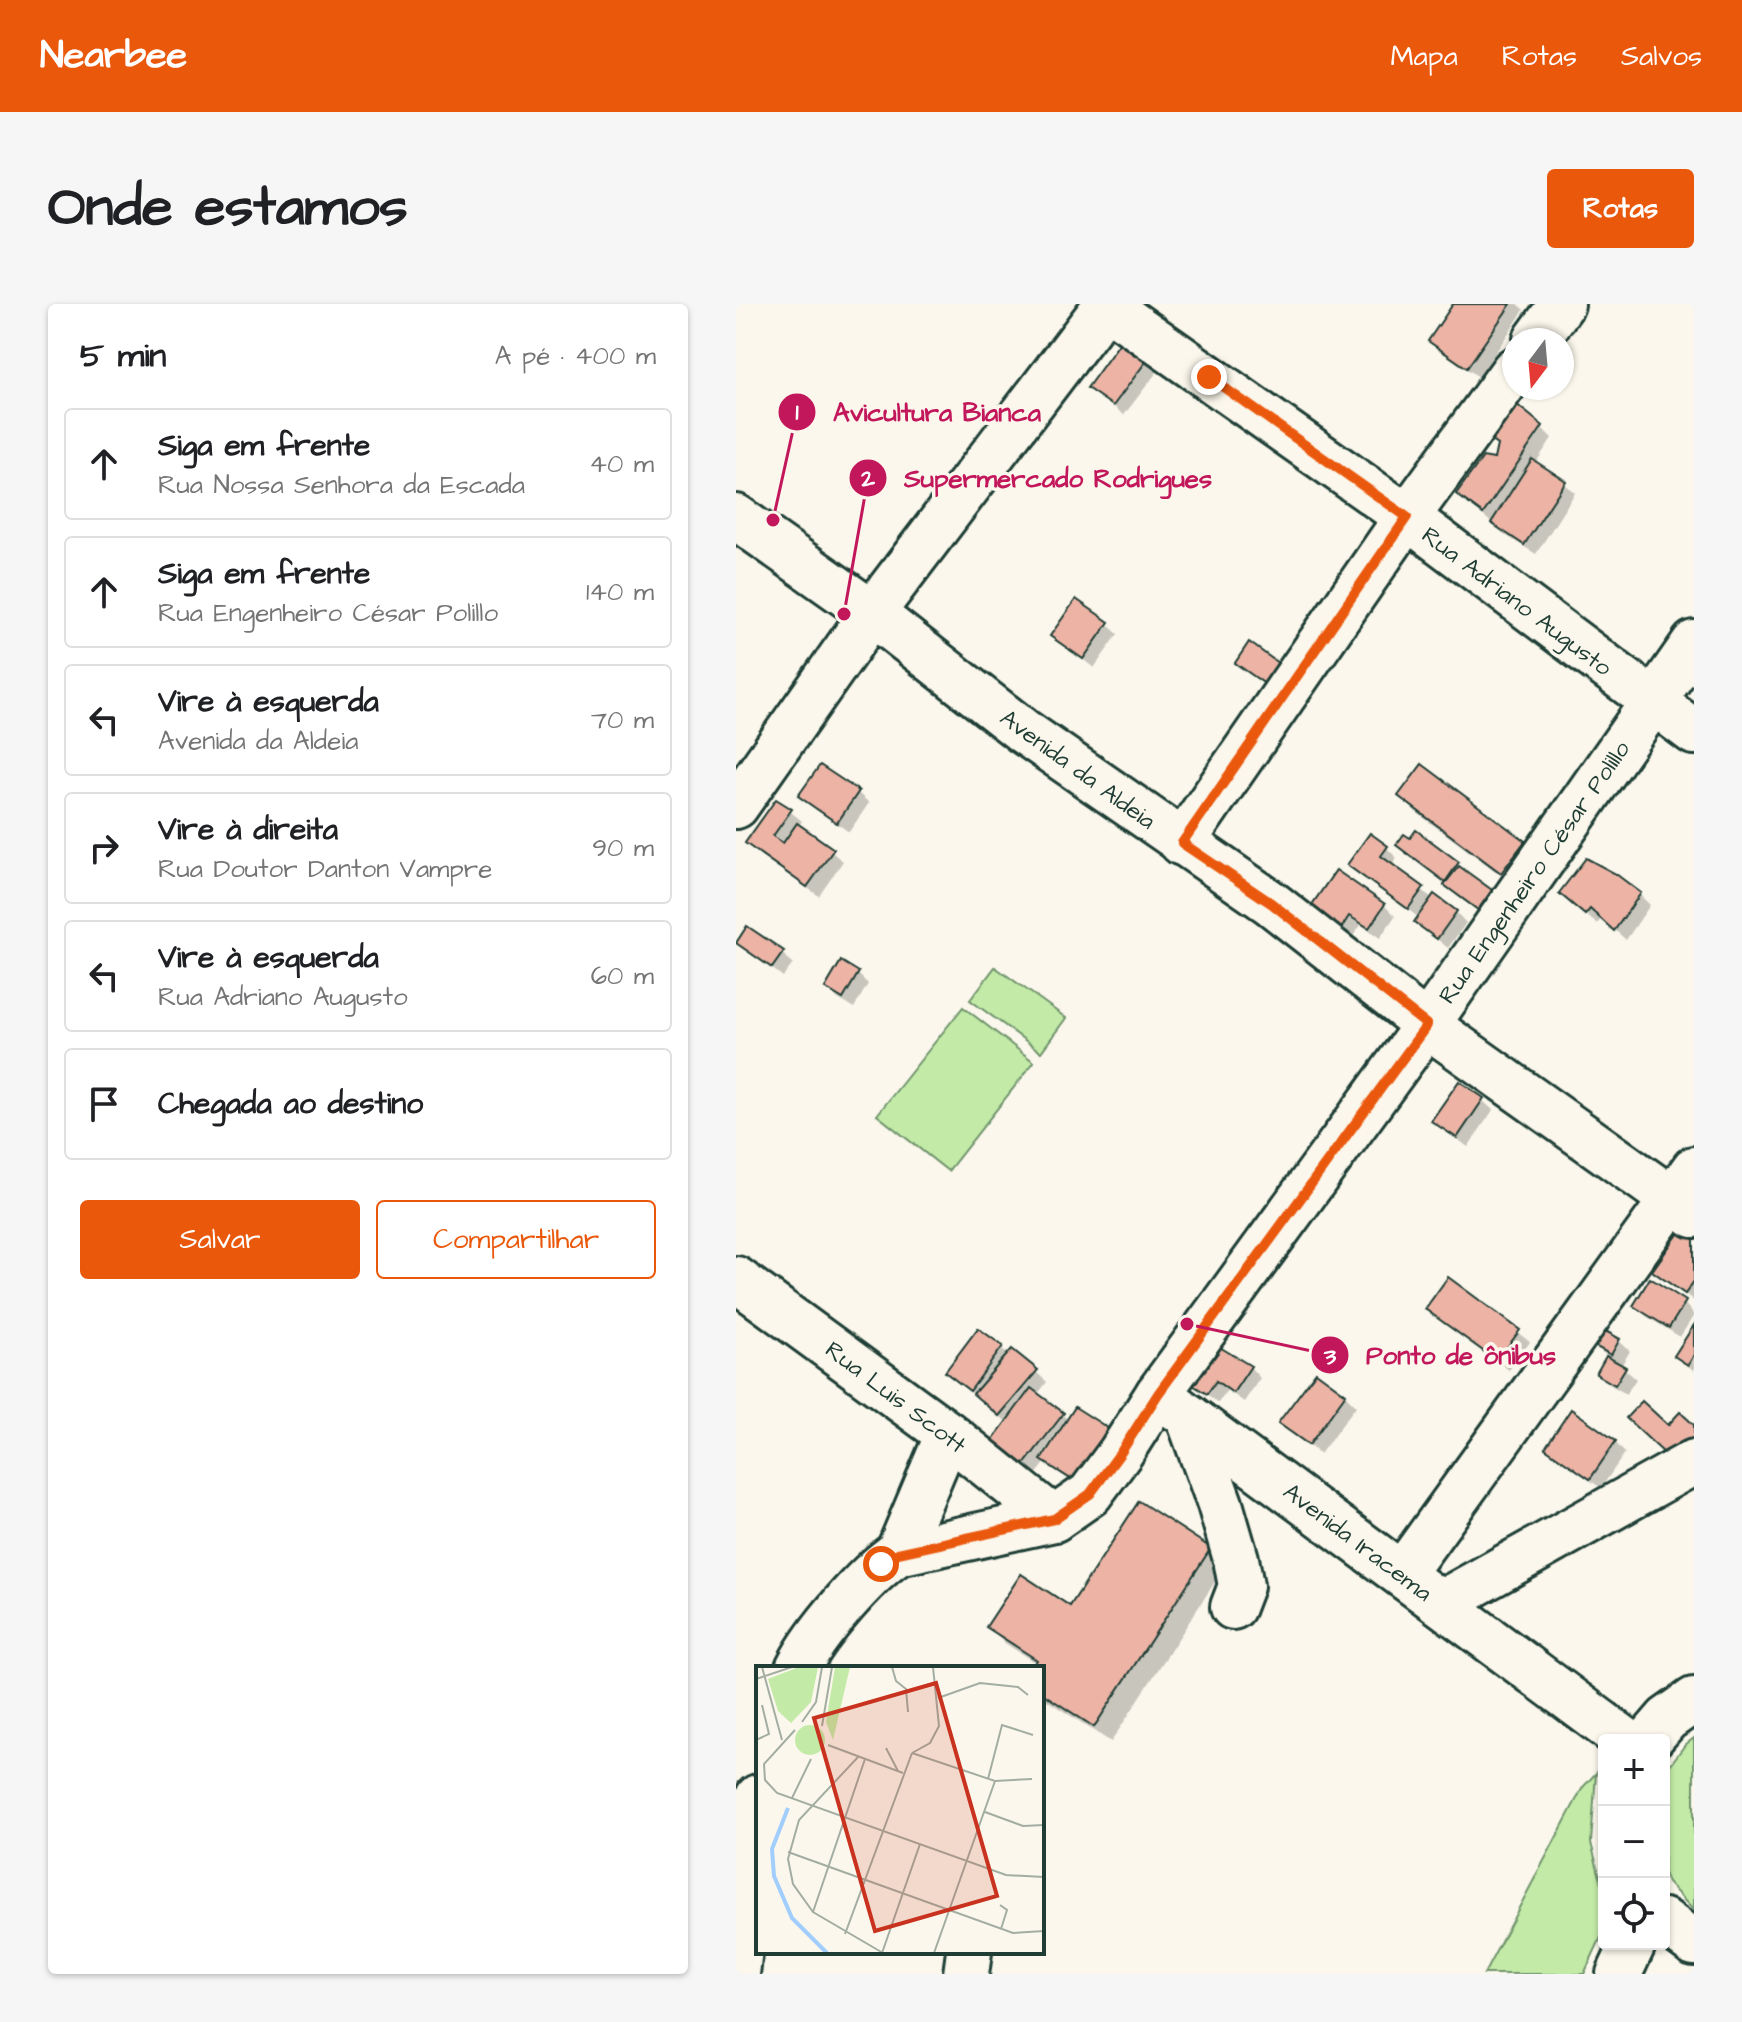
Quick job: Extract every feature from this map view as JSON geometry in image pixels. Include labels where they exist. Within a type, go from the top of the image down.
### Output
[{"type":"street","points":[[736,806],[872,613],[1106,304]]},
{"type":"street","name":"Rua Adriano Augusto","points":[[1106,304],[1407,517],[1694,732]]},
{"type":"street","points":[[1545,328],[1562,304]]},
{"type":"street","points":[[1182,843],[1407,517],[1502,386]]},
{"type":"street","name":"Avenida da Aldeia","points":[[736,517],[872,613],[1023,731],[1271,903],[1427,1025],[1687,1195]]},
{"type":"street","name":"Rua Engenheiro César Polillo","points":[[1054,1519],[1090,1494],[1121,1452],[1173,1405],[1427,1025],[1694,643]]},
{"type":"street","points":[[1402,1574],[1687,1195]]},
{"type":"street","name":"Rua Luis Scott","points":[[736,1279],[948,1434],[1054,1519]]},
{"type":"street","points":[[1173,1405],[1220,1504],[1241,1586],[1233,1607]]},
{"type":"street","name":"Avenida Iracema","points":[[1173,1405],[1441,1603],[1694,1462]]},
{"type":"street","points":[[898,1553],[948,1434]]},
{"type":"street","points":[[799,1666],[831,1621],[881,1564],[898,1553],[1054,1519]]},
{"type":"street","points":[[1441,1603],[1617,1734]]},
{"type":"street","points":[[1654,1734],[1667,1719],[1694,1700]]},
{"type":"street","points":[[737,1974],[742,1862],[756,1805]]},
{"type":"street","points":[[1670,1925],[1694,1943]]},
{"type":"street","points":[[1619,1974],[1630,1950]]},
{"type":"street","points":[[966,1974],[969,1954]]},
{"type":"green space","points":[[995,967],[1066,1018],[1041,1052],[970,1000]]},
{"type":"green space","points":[[963,1007],[1034,1062],[948,1171],[877,1115]]},
{"type":"green space","points":[[1694,1738],[1694,1911],[1670,1885],[1670,1765]]},
{"type":"green space","points":[[1596,1773],[1591,1843],[1598,1869],[1598,1944],[1584,1974],[1484,1974],[1583,1787]]},
{"type":"building","points":[[1453,304],[1511,304],[1467,368],[1428,341]]},
{"type":"building","points":[[1124,337],[1150,356],[1113,406],[1087,388]]},
{"type":"building","points":[[1515,403],[1543,426],[1483,514],[1456,494],[1483,457],[1494,459],[1497,445],[1487,438]]},
{"type":"building","points":[[1532,459],[1566,481],[1524,545],[1491,523]]},
{"type":"building","points":[[1076,599],[1109,622],[1083,659],[1050,636]]},
{"type":"building","points":[[1249,642],[1278,663],[1265,684],[1235,663]]},
{"type":"building","points":[[1422,764],[1525,841],[1501,873],[1398,796]]},
{"type":"building","points":[[820,765],[859,791],[837,823],[798,796]]},
{"type":"building","points":[[776,799],[792,809],[773,836],[783,843],[797,823],[834,849],[807,887],[745,843]]},
{"type":"building","points":[[1416,830],[1459,862],[1445,882],[1396,845],[1404,834],[1410,838]]},
{"type":"building","points":[[1370,833],[1388,846],[1381,856],[1424,887],[1408,909],[1347,865]]},
{"type":"building","points":[[1586,858],[1616,874],[1641,893],[1614,931],[1590,909],[1585,915],[1559,893]]},
{"type":"building","points":[[1459,866],[1492,890],[1478,910],[1444,885]]},
{"type":"building","points":[[1336,870],[1385,904],[1369,928],[1349,916],[1340,930],[1309,909]]},
{"type":"building","points":[[1434,894],[1457,911],[1437,939],[1414,922]]},
{"type":"building","points":[[747,926],[784,951],[772,968],[736,943]]},
{"type":"building","points":[[841,961],[859,972],[843,999],[825,988]]},
{"type":"building","points":[[1459,1081],[1484,1098],[1457,1138],[1431,1121]]},
{"type":"building","points":[[1681,1230],[1694,1239],[1694,1281],[1685,1294],[1652,1271]]},
{"type":"building","points":[[1448,1277],[1520,1330],[1497,1361],[1425,1309]]},
{"type":"building","points":[[1650,1278],[1686,1301],[1669,1328],[1633,1306]]},
{"type":"building","points":[[1694,1325],[1694,1355],[1688,1365],[1674,1356]]},
{"type":"building","points":[[978,1328],[1003,1346],[970,1391],[945,1372]]},
{"type":"building","points":[[1600,1328],[1620,1339],[1611,1355],[1591,1344]]},
{"type":"building","points":[[1213,1343],[1251,1366],[1233,1393],[1216,1381],[1207,1394],[1185,1380]]},
{"type":"building","points":[[1012,1349],[1038,1370],[999,1416],[973,1394]]},
{"type":"building","points":[[1606,1356],[1626,1367],[1615,1385],[1596,1374]]},
{"type":"building","points":[[1316,1372],[1346,1394],[1309,1445],[1278,1423]]},
{"type":"building","points":[[1031,1388],[1064,1413],[1023,1466],[991,1442]]},
{"type":"building","points":[[1642,1401],[1668,1425],[1680,1412],[1694,1425],[1694,1438],[1665,1454],[1626,1418]]},
{"type":"building","points":[[1075,1407],[1111,1430],[1077,1483],[1041,1460]]},
{"type":"building","points":[[1571,1409],[1616,1441],[1590,1479],[1545,1448]]},
{"type":"building","points":[[1139,1501],[1211,1548],[1094,1727],[1044,1694],[1044,1666],[1033,1666],[1037,1660],[986,1627],[1021,1574],[1070,1606]]},
{"type":"place","name":"Avicultura Bianca","points":[[773,520]]},
{"type":"place","name":"Supermercado Rodrigues","points":[[844,614]]},
{"type":"place","name":"Ponto de ônibus","points":[[1187,1324]]},
{"type":"route","points":[[881,1564],[898,1553],[1054,1519],[1090,1494],[1158,1394],[1427,1025],[1271,903],[1182,843],[1407,517],[1209,377]]}]
